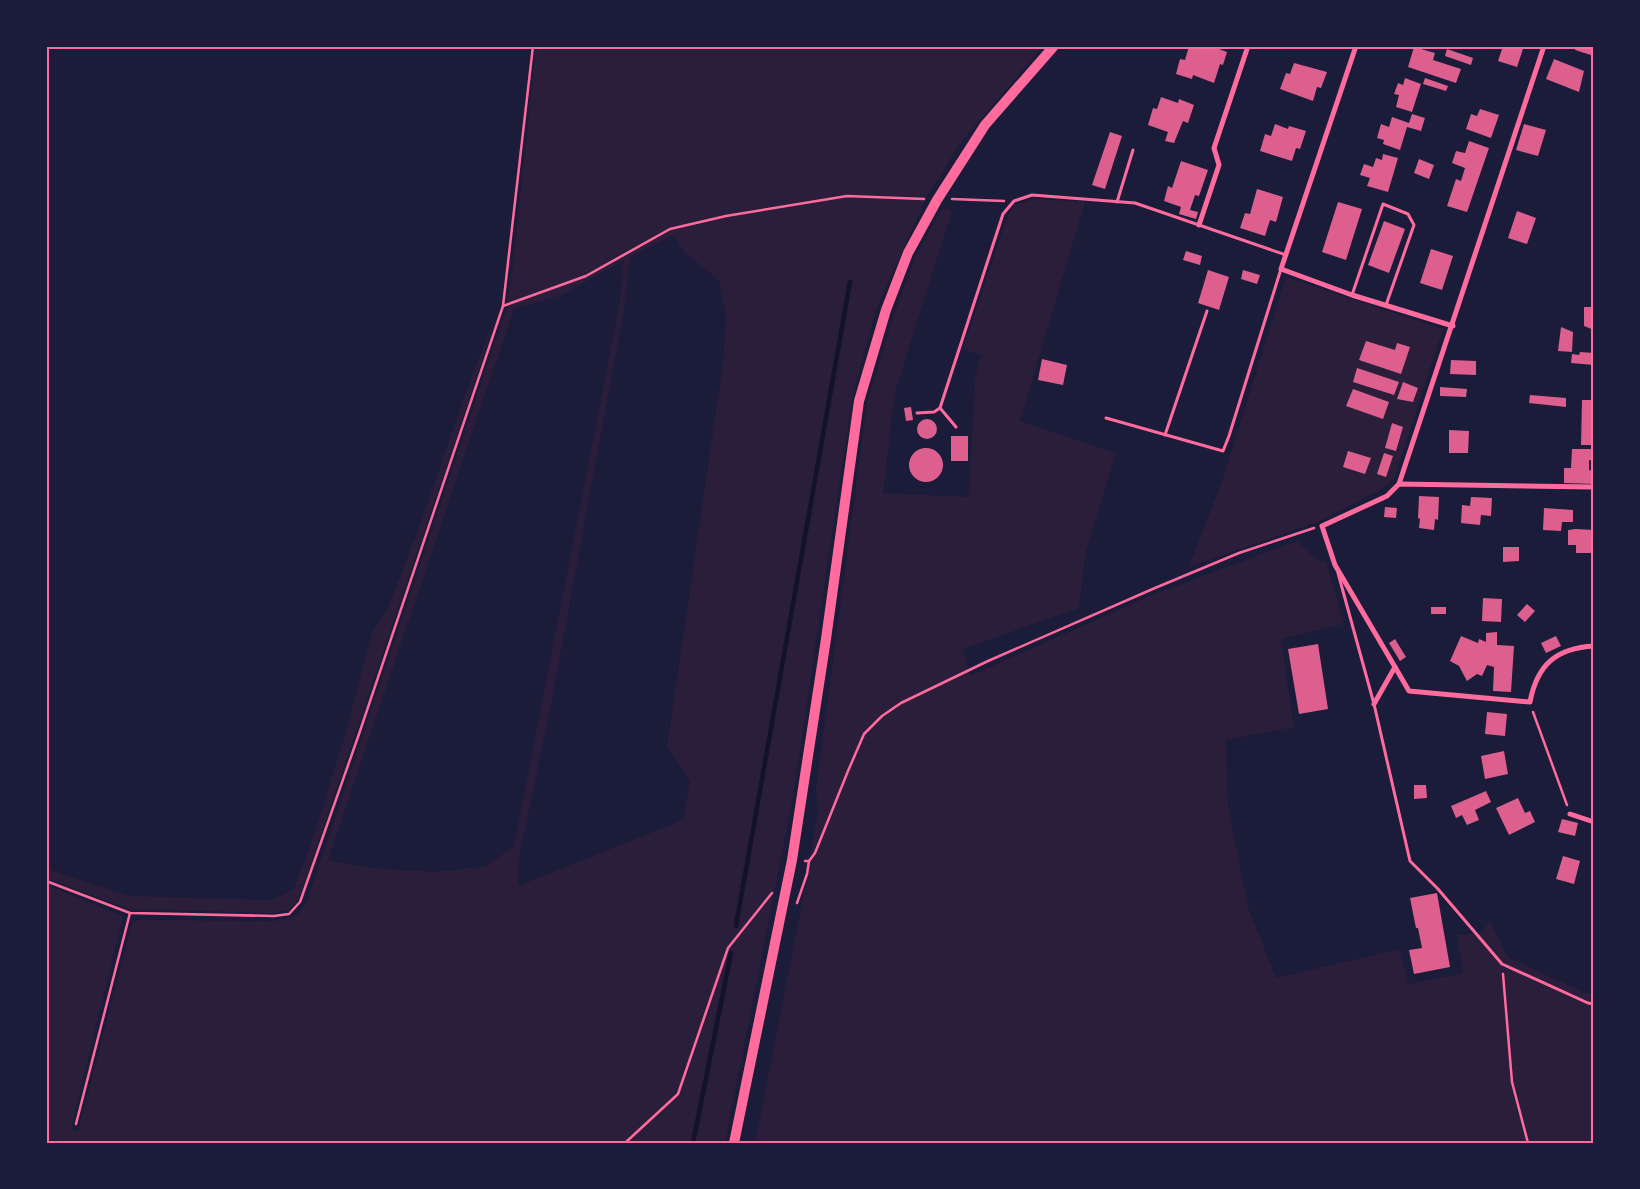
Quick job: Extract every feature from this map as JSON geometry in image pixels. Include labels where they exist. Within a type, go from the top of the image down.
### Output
[{"type":"main road","points":[[734,1143],[792,860],[826,640],[859,401],[886,310],[908,253],[937,200],[985,125],[1054,46]]},
{"type":"street","points":[[1199,225],[1219,165],[1214,148],[1248,46]]},
{"type":"street","points":[[1356,46],[1281,270],[1352,295],[1453,326]]},
{"type":"street","points":[[1544,46],[1453,326],[1399,484],[1388,496],[1322,526],[1335,565],[1409,691],[1531,704],[1533,687],[1542,669],[1557,654],[1581,647],[1594,646]]},
{"type":"street","points":[[1399,484],[1594,487]]},
{"type":"street","points":[[1374,704],[1395,667]]},
{"type":"street","points":[[1570,814],[1594,822]]},
{"type":"lane","points":[[1117,202],[1133,150]]},
{"type":"lane","points":[[917,413],[934,412],[940,408],[1003,214],[1014,201],[1032,195],[1135,203],[1286,255]]},
{"type":"lane","points":[[1352,295],[1383,204],[1408,214],[1414,225],[1386,306]]},
{"type":"lane","points":[[1106,418],[1223,451],[1281,270]]},
{"type":"lane","points":[[1165,435],[1208,311]]},
{"type":"lane","points":[[940,408],[956,427]]},
{"type":"lane","points":[[1335,565],[1374,704],[1410,861],[1438,889],[1502,964],[1594,1004]]},
{"type":"path","points":[[46,881],[130,913],[274,916],[290,914],[300,902],[359,734],[503,306],[533,46]]},
{"type":"path","points":[[503,306],[586,276],[670,229],[726,216],[847,196],[1014,201]]},
{"type":"path","points":[[792,860],[809,861],[815,853],[864,734],[888,711],[988,661],[1155,588],[1239,553],[1322,526]]},
{"type":"path","points":[[1531,704],[1570,814]]},
{"type":"path","points":[[625,1143],[678,1094],[728,948],[789,871]]},
{"type":"path","points":[[76,1124],[130,913]]},
{"type":"path","points":[[1502,964],[1512,1082],[1528,1143]]},
{"type":"shaded area","points":[[536,46],[1043,46],[959,145],[926,199],[876,310],[852,399],[793,797],[725,1143],[46,1143],[46,885],[123,916],[71,1129],[78,1132],[132,923],[137,920],[273,921],[294,916],[307,901],[506,309],[513,264]],"holes":[[[674,235],[685,253],[719,280],[726,317],[723,363],[667,747],[690,781],[683,820],[518,886],[518,863],[552,699],[624,309],[630,256]],[[624,260],[619,307],[514,846],[486,866],[435,872],[372,868],[328,860],[514,309],[562,295]]]},
{"type":"shaded area","points":[[1035,199],[1085,202],[1020,421],[1116,453],[1086,551],[1079,608],[963,649],[970,676],[1147,597],[1297,541],[1318,561],[1326,562],[1344,624],[1281,639],[1294,727],[1226,740],[1228,806],[1248,907],[1276,978],[1400,949],[1408,984],[1463,973],[1457,935],[1482,933],[1490,921],[1508,957],[1588,994],[1594,995],[1594,1143],[755,1143],[809,868],[818,810],[816,788],[867,403],[894,314],[916,256],[942,208],[952,211],[895,392],[883,493],[969,497],[975,380],[981,355],[963,349],[1008,215],[1015,205]]},
{"type":"shaded area","points":[[1286,277],[1443,329],[1394,479],[1383,488],[1325,519],[1189,567],[1222,481]]},
{"type":"shaded area","points":[[498,308],[477,377],[297,901],[289,910],[274,913],[130,909],[46,878],[46,869],[131,896],[272,900],[294,888],[312,841],[345,735],[372,633],[389,605]]},
{"type":"building","points":[[1189,46],[1211,46],[1227,52],[1223,65],[1220,64],[1214,83],[1193,75],[1192,79],[1176,74],[1180,59],[1185,60]]},
{"type":"building","points":[[1503,46],[1524,46],[1517,67],[1498,61]]},
{"type":"building","points":[[1576,46],[1594,46],[1594,56],[1575,50]]},
{"type":"building","points":[[1414,47],[1435,53],[1433,60],[1461,69],[1456,83],[1408,67]]},
{"type":"building","points":[[1447,49],[1473,58],[1471,65],[1445,56]]},
{"type":"building","points":[[1554,59],[1584,71],[1579,92],[1546,79]]},
{"type":"building","points":[[1294,63],[1327,72],[1321,88],[1317,87],[1313,101],[1280,89],[1286,73],[1290,74]]},
{"type":"building","points":[[1405,78],[1421,84],[1412,112],[1396,107],[1399,95],[1394,94],[1398,83],[1403,85]]},
{"type":"building","points":[[1425,78],[1448,86],[1446,91],[1423,84]]},
{"type":"building","points":[[1161,97],[1178,103],[1179,99],[1194,105],[1188,123],[1183,121],[1174,143],[1165,141],[1168,132],[1148,125],[1153,108],[1157,109]]},
{"type":"building","points":[[1480,109],[1499,115],[1491,138],[1466,129],[1471,114],[1477,116]]},
{"type":"building","points":[[1412,114],[1425,118],[1421,131],[1407,127],[1400,150],[1383,144],[1384,140],[1377,138],[1381,124],[1389,127],[1392,117],[1409,123]]},
{"type":"building","points":[[1275,124],[1288,129],[1289,126],[1306,131],[1300,149],[1296,148],[1292,161],[1260,151],[1265,134],[1271,136]]},
{"type":"building","points":[[1524,124],[1546,130],[1538,156],[1516,150]]},
{"type":"building","points":[[1110,132],[1122,136],[1105,189],[1092,185]]},
{"type":"building","points":[[1469,141],[1489,148],[1467,212],[1447,206],[1456,179],[1461,181],[1465,168],[1452,163],[1456,151],[1465,153]]},
{"type":"building","points":[[1383,154],[1398,158],[1388,192],[1367,186],[1370,178],[1360,175],[1364,164],[1373,167],[1376,158],[1382,160]]},
{"type":"building","points":[[1419,159],[1434,165],[1429,179],[1414,173]]},
{"type":"building","points":[[1181,161],[1208,170],[1199,196],[1195,195],[1190,210],[1198,212],[1196,219],[1179,214],[1181,207],[1164,201],[1168,186],[1172,188]]},
{"type":"building","points":[[1257,189],[1283,197],[1276,222],[1270,220],[1265,236],[1240,228],[1245,213],[1250,214]]},
{"type":"building","points":[[1338,202],[1362,209],[1346,260],[1322,252]]},
{"type":"building","points":[[1517,211],[1536,218],[1527,244],[1508,238]]},
{"type":"building","points":[[1384,221],[1405,229],[1389,273],[1368,265]]},
{"type":"building","points":[[1431,249],[1453,256],[1442,290],[1420,283]]},
{"type":"building","points":[[1186,251],[1202,256],[1200,265],[1183,260]]},
{"type":"building","points":[[1208,270],[1229,277],[1219,310],[1198,303]]},
{"type":"building","points":[[1243,270],[1260,275],[1257,284],[1241,279]]},
{"type":"building","points":[[1584,307],[1594,307],[1594,330],[1584,326]]},
{"type":"building","points":[[1561,327],[1573,332],[1572,352],[1558,351]]},
{"type":"building","points":[[1366,341],[1395,350],[1397,343],[1410,347],[1401,374],[1359,360]]},
{"type":"building","points":[[1580,352],[1594,353],[1594,365],[1571,363],[1572,354],[1579,355]]},
{"type":"building","points":[[1042,359],[1067,365],[1063,385],[1038,380]]},
{"type":"building","points":[[1451,360],[1476,361],[1476,375],[1450,374]]},
{"type":"building","points":[[1357,368],[1399,382],[1394,395],[1353,382]]},
{"type":"building","points":[[1403,382],[1418,388],[1413,402],[1397,399]]},
{"type":"building","points":[[1440,387],[1467,389],[1466,397],[1440,396]]},
{"type":"building","points":[[1353,389],[1389,402],[1383,419],[1346,406]]},
{"type":"building","points":[[1530,395],[1566,398],[1566,407],[1529,403]]},
{"type":"building","points":[[1582,400],[1594,400],[1594,445],[1581,445]]},
{"type":"building","points":[[911,407],[913,420],[906,421],[904,408]]},
{"type":"building","points":[[927,419],[934,422],[937,429],[934,436],[927,439],[920,436],[917,429],[920,422]]},
{"type":"building","points":[[1392,423],[1403,427],[1396,451],[1385,448]]},
{"type":"building","points":[[1449,430],[1469,431],[1468,453],[1449,453]]},
{"type":"building","points":[[951,436],[968,436],[968,461],[951,461]]},
{"type":"building","points":[[926,448],[938,453],[943,465],[938,477],[926,482],[914,477],[909,465],[914,453]]},
{"type":"building","points":[[1572,449],[1594,449],[1594,461],[1589,460],[1589,470],[1594,471],[1594,484],[1564,483],[1564,468],[1571,468]]},
{"type":"building","points":[[1348,451],[1371,458],[1365,474],[1343,467]]},
{"type":"building","points":[[1384,453],[1393,456],[1386,477],[1377,474]]},
{"type":"building","points":[[1419,496],[1439,497],[1438,520],[1435,519],[1434,530],[1419,528]]},
{"type":"building","points":[[1471,497],[1492,498],[1491,516],[1481,515],[1480,525],[1461,523],[1462,505],[1470,506]]},
{"type":"building","points":[[1385,507],[1397,508],[1396,518],[1384,517]]},
{"type":"building","points":[[1544,508],[1573,510],[1573,522],[1562,522],[1561,531],[1543,530]]},
{"type":"building","points":[[1568,530],[1594,530],[1594,553],[1576,553],[1576,545],[1568,545]]},
{"type":"building","points":[[1503,547],[1519,547],[1519,561],[1503,562]]},
{"type":"building","points":[[1483,598],[1502,599],[1501,622],[1482,621]]},
{"type":"building","points":[[1527,604],[1535,611],[1525,622],[1517,615]]},
{"type":"building","points":[[1431,607],[1446,607],[1446,614],[1431,614]]},
{"type":"building","points":[[1497,632],[1497,645],[1514,646],[1511,692],[1493,691],[1494,667],[1487,665],[1482,676],[1477,674],[1467,681],[1459,666],[1450,661],[1461,636],[1478,643],[1479,639],[1486,642],[1486,633]]},
{"type":"building","points":[[1556,636],[1561,646],[1546,653],[1541,643]]},
{"type":"building","points":[[1395,639],[1406,657],[1400,661],[1389,643]]},
{"type":"building","points":[[1318,644],[1328,709],[1299,714],[1288,649]]},
{"type":"building","points":[[1487,712],[1507,714],[1505,736],[1485,734]]},
{"type":"building","points":[[1504,751],[1508,774],[1485,779],[1481,756]]},
{"type":"building","points":[[1414,785],[1426,785],[1427,798],[1414,799]]},
{"type":"building","points":[[1486,791],[1491,802],[1475,810],[1479,820],[1467,825],[1462,815],[1456,818],[1451,806]]},
{"type":"building","points":[[1518,798],[1525,813],[1530,811],[1535,822],[1509,835],[1496,808]]},
{"type":"building","points":[[1562,819],[1578,823],[1575,836],[1558,832]]},
{"type":"building","points":[[1563,856],[1580,861],[1574,884],[1556,879]]},
{"type":"building","points":[[1437,893],[1450,967],[1414,974],[1409,950],[1422,948],[1410,898]]},
{"type":"waterway","points":[[736,926],[850,282]]},
{"type":"waterway","points":[[693,1143],[731,953]]}]
